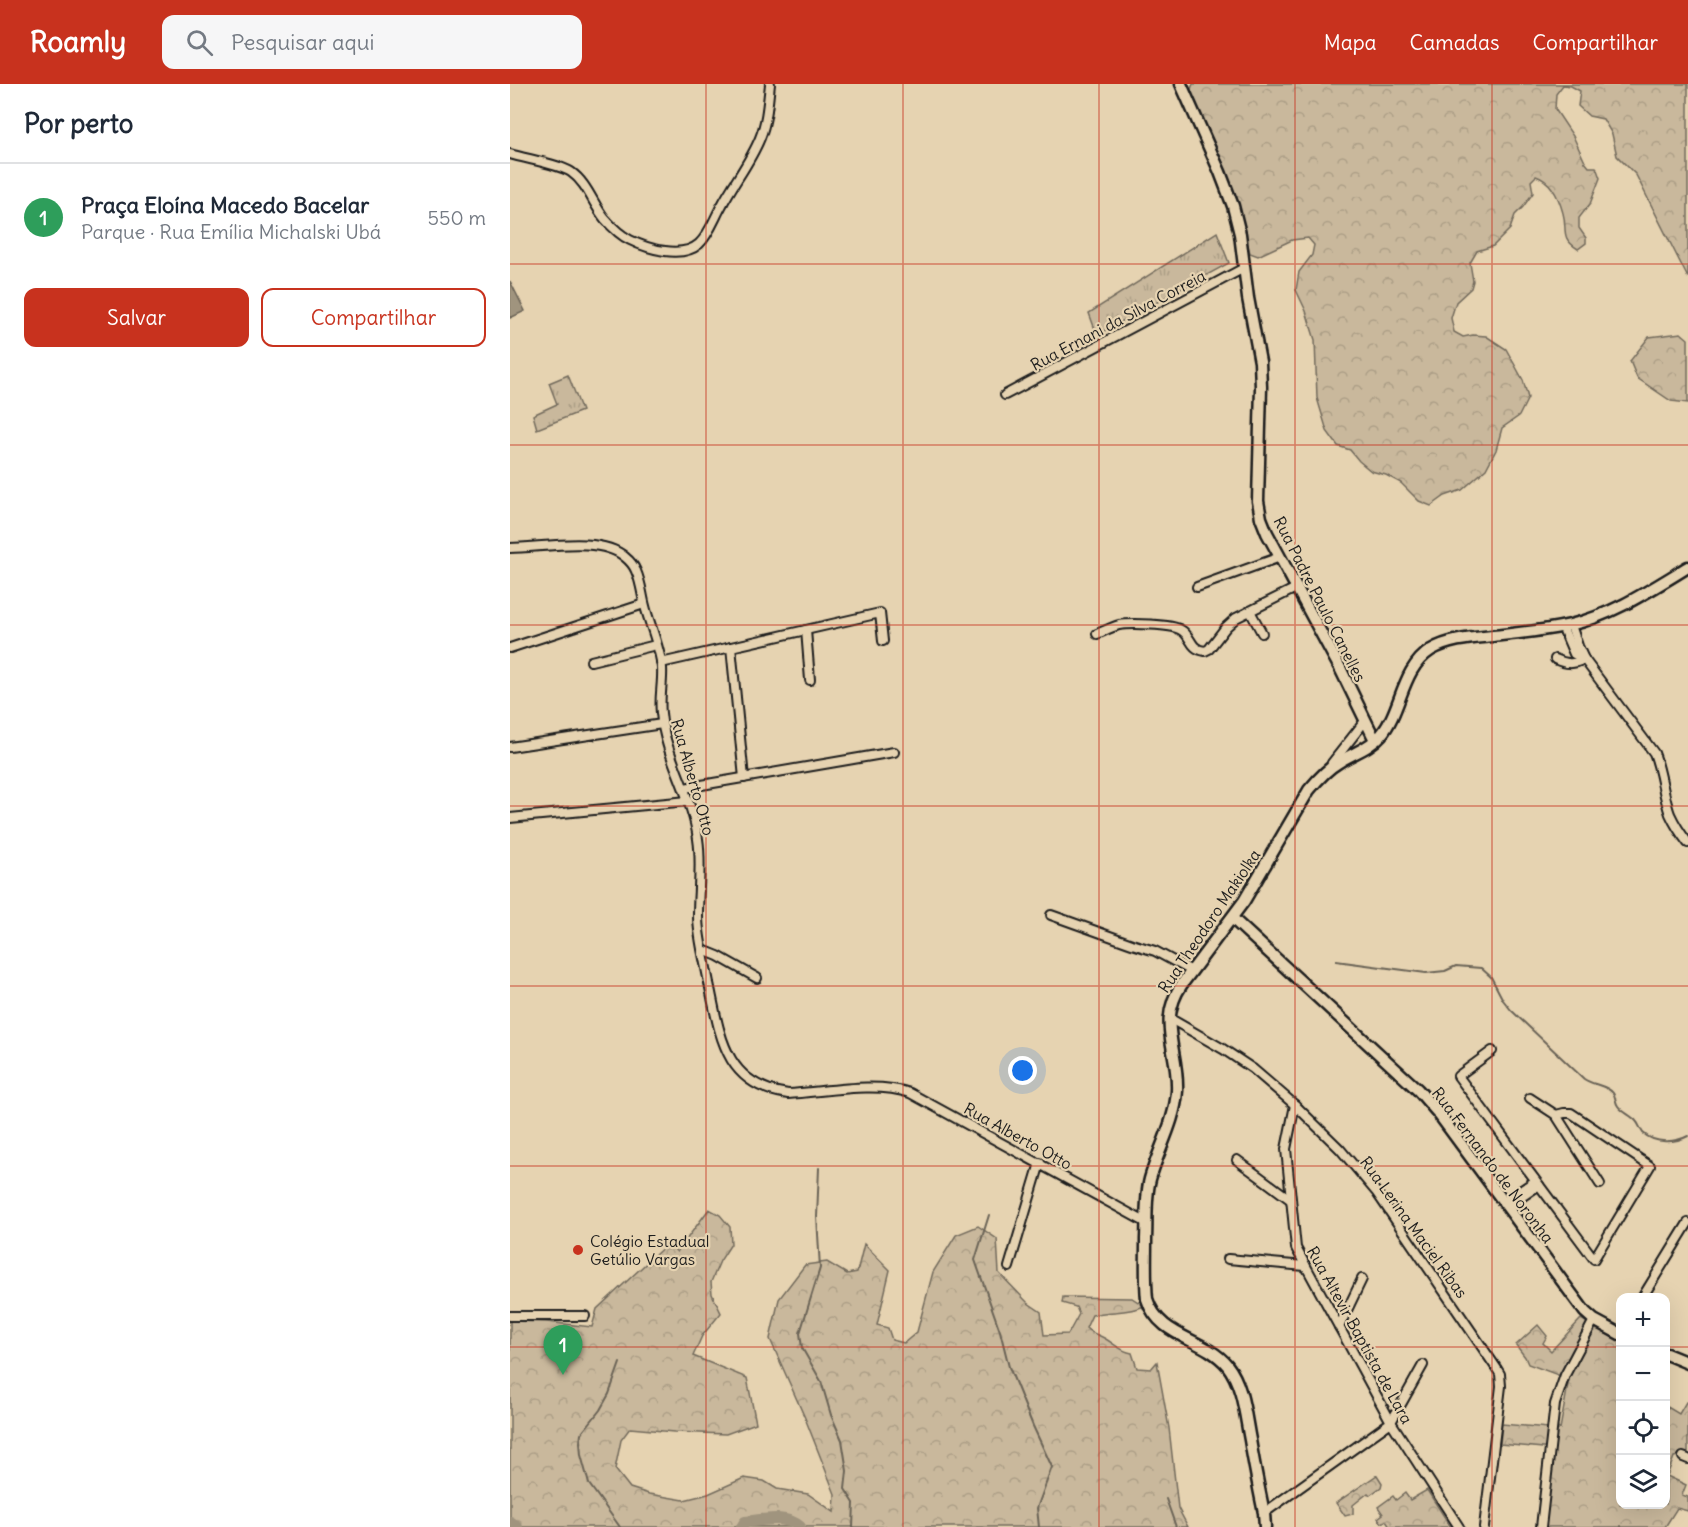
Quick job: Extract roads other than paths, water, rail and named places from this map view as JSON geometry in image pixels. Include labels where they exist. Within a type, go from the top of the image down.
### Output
[{"type":"main road","name":"Rua Padre Paulo Canelles","points":[[1181,84],[1227,188],[1238,227],[1260,374],[1258,494],[1263,526],[1341,670],[1375,740]]},
{"type":"main road","name":"Rua Theodoro Makiolka","points":[[1265,1527],[1243,1407],[1233,1374],[1214,1353],[1164,1325],[1149,1308],[1146,1290],[1150,1181],[1176,1100],[1177,1084],[1169,1018],[1174,997],[1257,880],[1305,796],[1326,772],[1381,734],[1410,673],[1423,656],[1453,641],[1567,626],[1592,619],[1619,607],[1688,567]]},
{"type":"main road","name":"Rua Fernando de Noronha","points":[[1232,918],[1418,1090],[1443,1119],[1581,1306],[1594,1320],[1616,1331]]},
{"type":"main road","points":[[1670,1355],[1688,1364]]},
{"type":"street","points":[[510,154],[570,171],[582,182],[612,227],[629,239],[646,246],[666,250],[691,249],[705,236],[757,145],[764,127],[770,84]]},
{"type":"street","name":"Rua Ernani da Silva Correia","points":[[1005,395],[1244,268]]},
{"type":"street","name":"Rua Alberto Otto","points":[[510,548],[583,545],[611,548],[625,556],[639,579],[661,663],[662,724],[699,839],[698,916],[703,950],[719,1029],[726,1051],[736,1068],[751,1082],[769,1090],[788,1094],[876,1088],[900,1089],[921,1098],[1147,1223]]},
{"type":"street","points":[[1197,587],[1280,557]]},
{"type":"street","points":[[1097,634],[1126,624],[1170,626],[1183,630],[1197,649],[1205,651],[1231,622],[1250,610],[1296,588]]},
{"type":"street","points":[[510,648],[644,604]]},
{"type":"street","points":[[1250,610],[1262,633]]},
{"type":"street","points":[[661,663],[880,613],[883,641]]},
{"type":"street","points":[[1567,626],[1574,654],[1584,659],[1654,753],[1670,814],[1688,843]]},
{"type":"street","points":[[806,630],[810,680]]},
{"type":"street","points":[[591,662],[656,645]]},
{"type":"street","points":[[731,647],[744,778]]},
{"type":"street","points":[[1555,659],[1573,664],[1584,659]]},
{"type":"street","points":[[1326,772],[1365,721]]},
{"type":"street","points":[[510,747],[662,724]]},
{"type":"street","points":[[684,788],[894,752]]},
{"type":"street","points":[[510,818],[688,801]]},
{"type":"street","points":[[1051,915],[1132,945],[1155,951],[1192,971]]},
{"type":"street","points":[[703,950],[757,978]]},
{"type":"street","name":"Rua Lerina Maciel Ribas","points":[[1169,1018],[1239,1059],[1295,1105],[1340,1149],[1377,1192],[1500,1374],[1501,1386],[1484,1527]]},
{"type":"street","points":[[1492,1051],[1458,1076],[1594,1259],[1650,1166],[1570,1113],[1556,1115]]},
{"type":"street","points":[[1530,1098],[1556,1115],[1600,1184]]},
{"type":"street","name":"Rua Altevir Baptista de Lara","points":[[1295,1105],[1286,1149],[1296,1248],[1391,1422],[1459,1527]]},
{"type":"street","points":[[1237,1160],[1291,1200]]},
{"type":"street","points":[[1009,1267],[1040,1163]]},
{"type":"street","points":[[1505,1204],[1537,1183]]},
{"type":"street","points":[[1645,1293],[1688,1223]]},
{"type":"street","points":[[1228,1260],[1305,1266]]},
{"type":"street","points":[[1339,1327],[1362,1279]]},
{"type":"street","points":[[510,1316],[585,1317]]},
{"type":"street","points":[[1541,1527],[1557,1396],[1568,1368],[1594,1320]]},
{"type":"street","points":[[1264,1513],[1391,1422],[1423,1365]]},
{"type":"waterway","points":[[1336,961],[1426,973],[1445,971],[1456,966],[1481,968],[1491,977],[1511,1010],[1584,1079],[1610,1090],[1618,1106],[1636,1121],[1643,1133],[1659,1141],[1677,1140],[1688,1136]]},
{"type":"waterway","points":[[819,1168],[817,1217],[820,1268],[800,1333],[802,1348],[821,1381],[831,1415],[842,1440],[847,1471],[845,1489],[854,1503],[853,1527]]},
{"type":"waterway","points":[[989,1215],[975,1260],[1000,1331],[1009,1367],[1052,1467],[1037,1508],[1039,1527]]},
{"type":"waterway","points":[[620,1363],[609,1394],[600,1410],[581,1434],[580,1442],[589,1484],[620,1527]]},
{"type":"waterway","points":[[1166,1499],[1176,1527]]},
{"type":"waterway","points":[[742,1527],[745,1522],[774,1519],[788,1520],[800,1527]]},
{"type":"waterway","points":[[510,1522],[517,1527]]},
{"type":"place","name":"Colégio Estadual Getúlio Vargas","points":[[578,1250]]},
{"type":"place","name":"Praça Eloína Macedo Bacelar","points":[[563,1375]]}]
